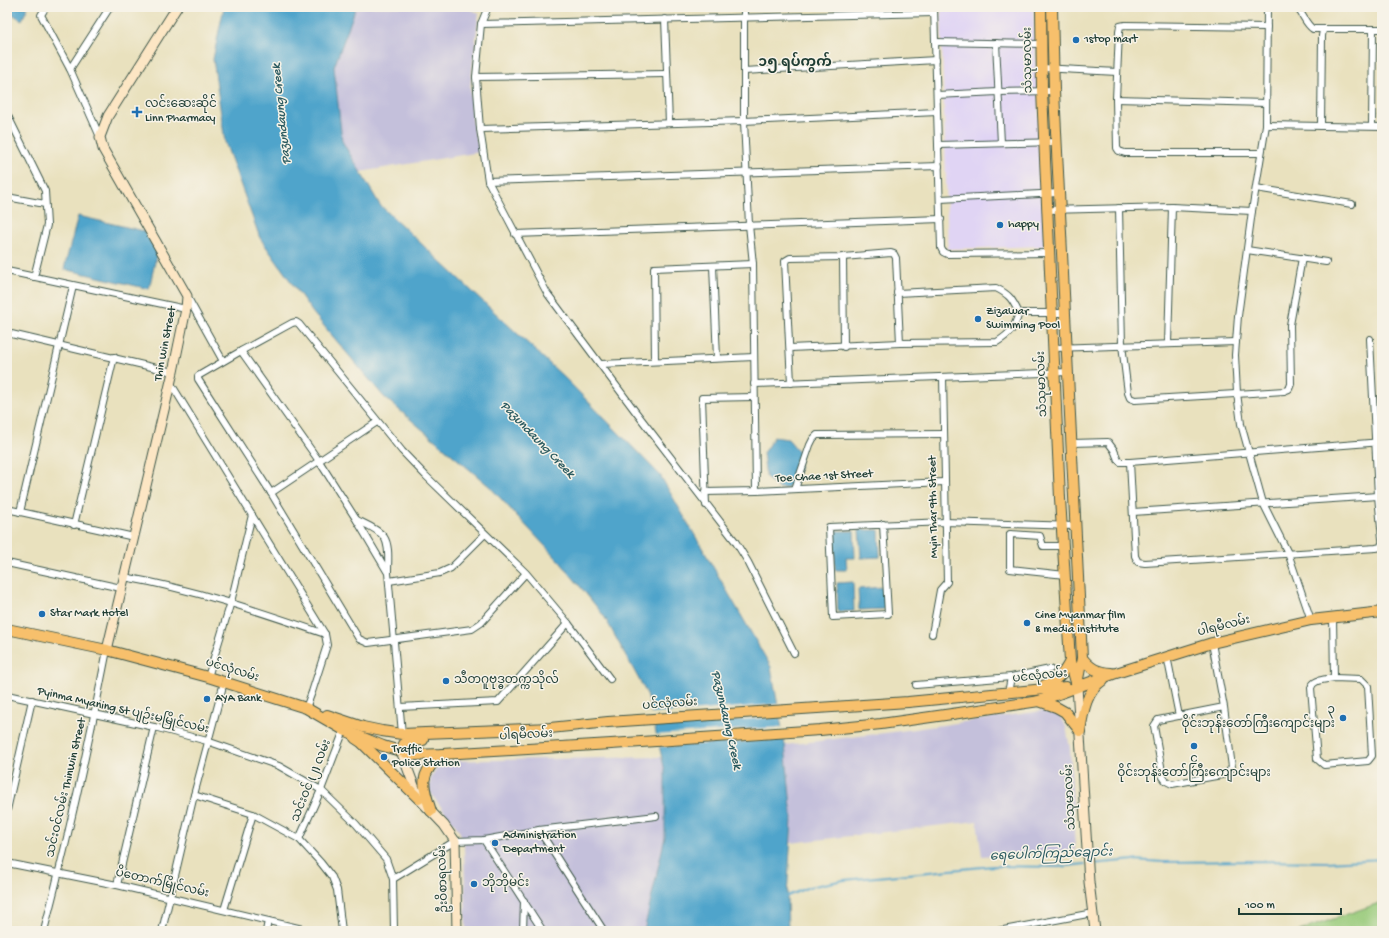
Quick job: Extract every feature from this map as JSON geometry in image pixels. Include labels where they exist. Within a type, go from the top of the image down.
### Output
[{"type":"main road","points":[[100,137],[108,116],[177,7]]},
{"type":"main road","name":"သံသုမာလမ်း","points":[[1040,7],[1042,91],[1059,465],[1070,661],[1077,686],[1088,882],[1096,931]]},
{"type":"main road","name":"သံသုမာလမ်း","points":[[1052,7],[1054,91],[1082,658],[1077,686]]},
{"type":"main road","name":"Thin Win Street","points":[[100,137],[103,149],[187,296],[186,309],[173,372],[107,650]]},
{"type":"main road","points":[[1059,465],[1073,464]]},
{"type":"main road","name":"ပါရမီလမ်း","points":[[1077,686],[1167,656],[1212,643],[1310,620],[1382,612]]},
{"type":"main road","name":"ပင်လုံလမ်း","points":[[7,629],[107,650],[208,677],[306,708],[344,730],[383,746],[414,755],[442,754]]},
{"type":"main road","points":[[1082,658],[1087,664],[1100,673],[1113,674]]},
{"type":"main road","points":[[1036,689],[1052,683],[1059,678],[1070,661]]},
{"type":"main road","points":[[1080,731],[1083,712],[1092,690],[1098,683],[1113,674]]},
{"type":"main road","name":"ပင်လုံလမ်း","points":[[608,722],[908,702],[1077,686]]},
{"type":"main road","name":"ပင်လုံလမ်း","points":[[611,744],[820,730],[880,724],[1039,701],[1077,686]]},
{"type":"main road","points":[[1039,701],[1056,707],[1064,712],[1080,731]]},
{"type":"main road","points":[[306,708],[363,727],[389,739],[396,744],[401,751],[419,799]]},
{"type":"main road","name":"ပါရမီလမ်း","points":[[550,728],[608,722]]},
{"type":"main road","points":[[363,727],[402,734],[550,728]]},
{"type":"main road","points":[[401,751],[404,744],[410,741],[504,736],[550,728]]},
{"type":"main road","points":[[344,730],[361,742],[419,799]]},
{"type":"main road","name":"ပါရမီလမ်း","points":[[442,754],[611,744]]},
{"type":"main road","points":[[431,811],[425,794],[424,779],[434,761],[442,754]]},
{"type":"main road","name":"ဦးဝိစာရလမ်း","points":[[419,799],[449,831],[455,840],[457,931]]},
{"type":"street","points":[[46,7],[41,15],[70,69],[100,137]]},
{"type":"street","points":[[70,69],[110,7]]},
{"type":"street","points":[[488,7],[481,24],[476,77],[480,130],[488,181],[547,293],[735,542],[748,562],[768,605],[794,653]]},
{"type":"street","points":[[744,7],[744,121],[749,226],[753,264],[756,491]]},
{"type":"street","points":[[1267,7],[1266,125],[1252,211],[1236,342],[1235,355],[1237,393],[1241,424],[1263,504],[1288,553],[1310,620]]},
{"type":"street","points":[[1296,7],[1309,27],[1313,29],[1382,29]]},
{"type":"street","points":[[481,24],[744,18],[934,10],[941,248],[943,252],[1050,252]]},
{"type":"street","points":[[665,19],[669,124]]},
{"type":"street","points":[[1261,153],[1125,153],[1119,151],[1117,148],[1117,72],[1120,26],[1267,27]]},
{"type":"street","points":[[1372,126],[1373,29]]},
{"type":"street","points":[[1321,126],[1323,30]]},
{"type":"street","points":[[935,42],[1042,44]]},
{"type":"street","points":[[996,43],[1001,143]]},
{"type":"street","points":[[744,71],[936,60]]},
{"type":"street","points":[[1042,68],[1117,72]]},
{"type":"street","points":[[476,77],[666,74]]},
{"type":"street","points":[[937,95],[1054,91]]},
{"type":"street","points":[[1116,99],[1266,103]]},
{"type":"street","points":[[480,130],[669,124],[937,112]]},
{"type":"street","points":[[7,114],[45,191],[47,225],[34,277]]},
{"type":"street","points":[[1266,125],[1382,127]]},
{"type":"street","points":[[938,145],[1057,142]]},
{"type":"street","points":[[488,181],[939,166]]},
{"type":"street","points":[[1256,188],[1352,204]]},
{"type":"street","points":[[940,199],[1059,193]]},
{"type":"street","points":[[7,197],[45,204]]},
{"type":"street","points":[[1048,210],[1172,207],[1252,211]]},
{"type":"street","points":[[1168,344],[1172,207]]},
{"type":"street","points":[[1119,208],[1122,345],[1130,398],[1134,400],[1284,391],[1289,389],[1291,384],[1290,325],[1302,258]]},
{"type":"street","points":[[515,234],[941,219]]},
{"type":"street","points":[[1247,250],[1326,262]]},
{"type":"street","points":[[792,383],[785,261],[790,258],[894,254],[896,258],[900,343]]},
{"type":"street","points":[[843,257],[844,347]]},
{"type":"street","points":[[655,362],[654,268],[753,264]]},
{"type":"street","points":[[714,266],[716,358]]},
{"type":"street","points":[[7,271],[186,309]]},
{"type":"street","points":[[20,512],[73,286]]},
{"type":"street","points":[[790,348],[844,347],[900,343],[997,342],[1008,335],[1015,324],[1019,313],[1008,294],[996,288],[897,293]]},
{"type":"street","points":[[187,296],[223,361]]},
{"type":"street","points":[[1019,313],[1065,312]]},
{"type":"street","points":[[526,573],[481,623],[472,629],[368,643],[359,639],[271,493],[198,378],[199,374],[296,322],[299,324],[377,422],[426,476],[526,573],[568,623],[610,679]]},
{"type":"street","points":[[7,334],[114,357],[173,372]]},
{"type":"street","points":[[1370,339],[1379,442],[1378,496],[1382,539]]},
{"type":"street","points":[[1054,348],[1236,342]]},
{"type":"street","points":[[241,351],[319,461],[388,573]]},
{"type":"street","points":[[74,525],[114,357]]},
{"type":"street","points":[[601,364],[754,357]]},
{"type":"street","points":[[754,384],[1068,372]]},
{"type":"street","name":"Myin Thar 9th Street","points":[[932,634],[940,590],[947,582],[943,377]]},
{"type":"street","points":[[170,382],[325,634],[327,645],[306,708]]},
{"type":"street","points":[[706,505],[702,398],[754,397]]},
{"type":"street","points":[[271,493],[377,422]]},
{"type":"street","points":[[795,489],[810,445],[817,435],[944,434]]},
{"type":"street","points":[[1072,443],[1108,442],[1120,462],[1130,462],[1379,442]]},
{"type":"street","points":[[1130,462],[1135,556],[1138,562],[1145,563],[1376,548],[1381,547],[1382,543]]},
{"type":"street","name":"Toe Chae 1st Street","points":[[706,492],[944,482]]},
{"type":"street","points":[[1133,512],[1378,496]]},
{"type":"street","points":[[7,509],[134,537]]},
{"type":"street","points":[[208,677],[231,602],[252,515]]},
{"type":"street","points":[[356,519],[374,529],[384,537],[387,547],[402,734]]},
{"type":"street","points":[[883,524],[888,614],[833,617],[829,527],[883,524],[945,522],[1062,527],[1075,526]]},
{"type":"street","points":[[389,581],[440,573],[451,568],[485,534]]},
{"type":"street","points":[[1064,546],[1043,546],[1040,536],[1010,534],[1010,569],[1065,575]]},
{"type":"street","points":[[7,563],[121,588]]},
{"type":"street","points":[[124,577],[155,583],[231,602],[325,634]]},
{"type":"street","points":[[1333,617],[1334,678]]},
{"type":"street","points":[[400,706],[498,702],[568,623]]},
{"type":"street","points":[[1212,643],[1224,707],[1232,766],[1227,774],[1172,784],[1166,781],[1163,777],[1154,726],[1158,720],[1224,707]]},
{"type":"street","name":"သင်းဝင်လမ်း ThinWin Street","points":[[44,931],[59,873],[95,714],[107,650]]},
{"type":"street","points":[[1167,656],[1179,716]]},
{"type":"street","points":[[916,685],[1011,677],[1050,669]]},
{"type":"street","points":[[1008,693],[1011,677]]},
{"type":"street","points":[[1334,678],[1361,679],[1368,686],[1372,756],[1368,761],[1324,765],[1317,759],[1310,688],[1315,681],[1334,678]]},
{"type":"street","points":[[162,931],[207,741],[224,682]]},
{"type":"street","name":"Pyinma Myaning St ပျဉ်းမမြိုင်လမ်း","points":[[7,695],[154,727],[207,741],[279,766],[321,790],[356,824],[386,859],[393,879],[394,931]]},
{"type":"street","points":[[7,810],[10,786],[32,700]]},
{"type":"street","points":[[117,885],[154,727]]},
{"type":"street","name":"သင်းဝင် (၂) လမ်း","points":[[299,839],[321,790],[344,730]]},
{"type":"street","points":[[194,795],[253,814],[299,839],[321,862],[332,877],[338,890],[342,931]]},
{"type":"street","points":[[224,910],[253,814]]},
{"type":"street","points":[[393,879],[455,840],[484,840],[539,830],[656,816]]},
{"type":"street","points":[[539,830],[604,931]]},
{"type":"street","points":[[484,840],[543,931]]},
{"type":"street","name":"ပိတောက်မြိုင်လမ်း","points":[[7,863],[117,885],[311,931]]},
{"type":"street","points":[[523,931],[524,901]]},
{"type":"street","points":[[998,931],[1093,913]]},
{"type":"street","points":[[266,931],[268,921]]},
{"type":"shaded area","points":[[356,7],[464,7],[479,13],[470,87],[473,128],[480,152],[360,172],[342,142],[333,67]]},
{"type":"shaded area","points":[[941,7],[1033,7],[1046,246],[948,249]]},
{"type":"shaded area","points":[[1049,710],[1060,714],[1066,727],[1070,748],[1075,850],[982,856],[977,821],[791,843],[792,818],[785,745],[893,732]]},
{"type":"shaded area","points":[[661,757],[665,771],[665,837],[644,931],[466,931],[464,845],[459,830],[429,790],[431,777],[437,768],[445,761]]},
{"type":"green space","points":[[1382,902],[1382,931],[1299,931]]},
{"type":"water","points":[[7,7],[28,7],[22,20],[7,11]]},
{"type":"water","name":"Pazundaung Creek","points":[[224,7],[356,7],[334,67],[342,141],[380,205],[567,380],[660,475],[771,667],[785,745],[792,818],[787,896],[788,931],[644,931],[665,837],[665,771],[647,694],[604,616],[561,563],[489,486],[384,397],[313,313],[260,238],[225,142],[213,59]]},
{"type":"water","points":[[78,216],[144,231],[157,253],[149,289],[64,269]]},
{"type":"water","points":[[774,437],[788,439],[801,454],[798,475],[787,488],[778,488],[766,477],[763,453]]},
{"type":"water","points":[[859,530],[879,530],[880,557],[861,558]]},
{"type":"water","points":[[834,531],[854,531],[855,558],[846,558],[847,570],[835,570]]},
{"type":"water","points":[[853,582],[854,611],[838,612],[837,583]]},
{"type":"water","points":[[883,587],[885,609],[859,610],[858,589]]},
{"type":"pier","points":[[780,704],[782,717],[652,726],[649,714]]},
{"type":"pier","points":[[784,727],[786,739],[657,747],[654,735]]},
{"type":"waterway","name":"ရေပေါက်ကြည်ချောင်း","points":[[1091,864],[1134,860],[1163,862],[1326,862],[1382,859]]},
{"type":"waterway","name":"ရေပေါက်ကြည်ချောင်း","points":[[785,897],[809,887],[844,880],[993,866],[1058,867],[1085,864]]},
{"type":"place","name":"1stop mart","points":[[1076,40]]},
{"type":"place","name":"လင်းဆေးဆိုင် Linn Pharmacy","points":[[137,112]]},
{"type":"place","name":"happy","points":[[1000,225]]},
{"type":"place","name":"Zizawar Swimming Pool","points":[[978,319]]},
{"type":"place","name":"Star Mark Hotel","points":[[42,614]]},
{"type":"place","name":"Cine Myanmar film & media institute","points":[[1027,623]]},
{"type":"place","name":"သီတဂူဗုဒ္ဓတက္ကသိုလ်","points":[[446,681]]},
{"type":"place","name":"AYA Bank","points":[[207,699]]},
{"type":"place","name":"၃ ဝိုင်းဘုန်းတော်ကြီးကျောင်းများ","points":[[1343,718]]},
{"type":"place","name":"၄ ဝိုင်းဘုန်းတော်ကြီးကျောင်းများ","points":[[1194,746]]},
{"type":"place","name":"Traffic Police Station","points":[[384,757]]},
{"type":"place","name":"Administration Department","points":[[495,843]]},
{"type":"place","name":"ဘိုဘိုမင်း","points":[[474,884]]},
{"type":"district","name":"၁၅ ရပ်ကွက်","points":[[795,63]]}]
